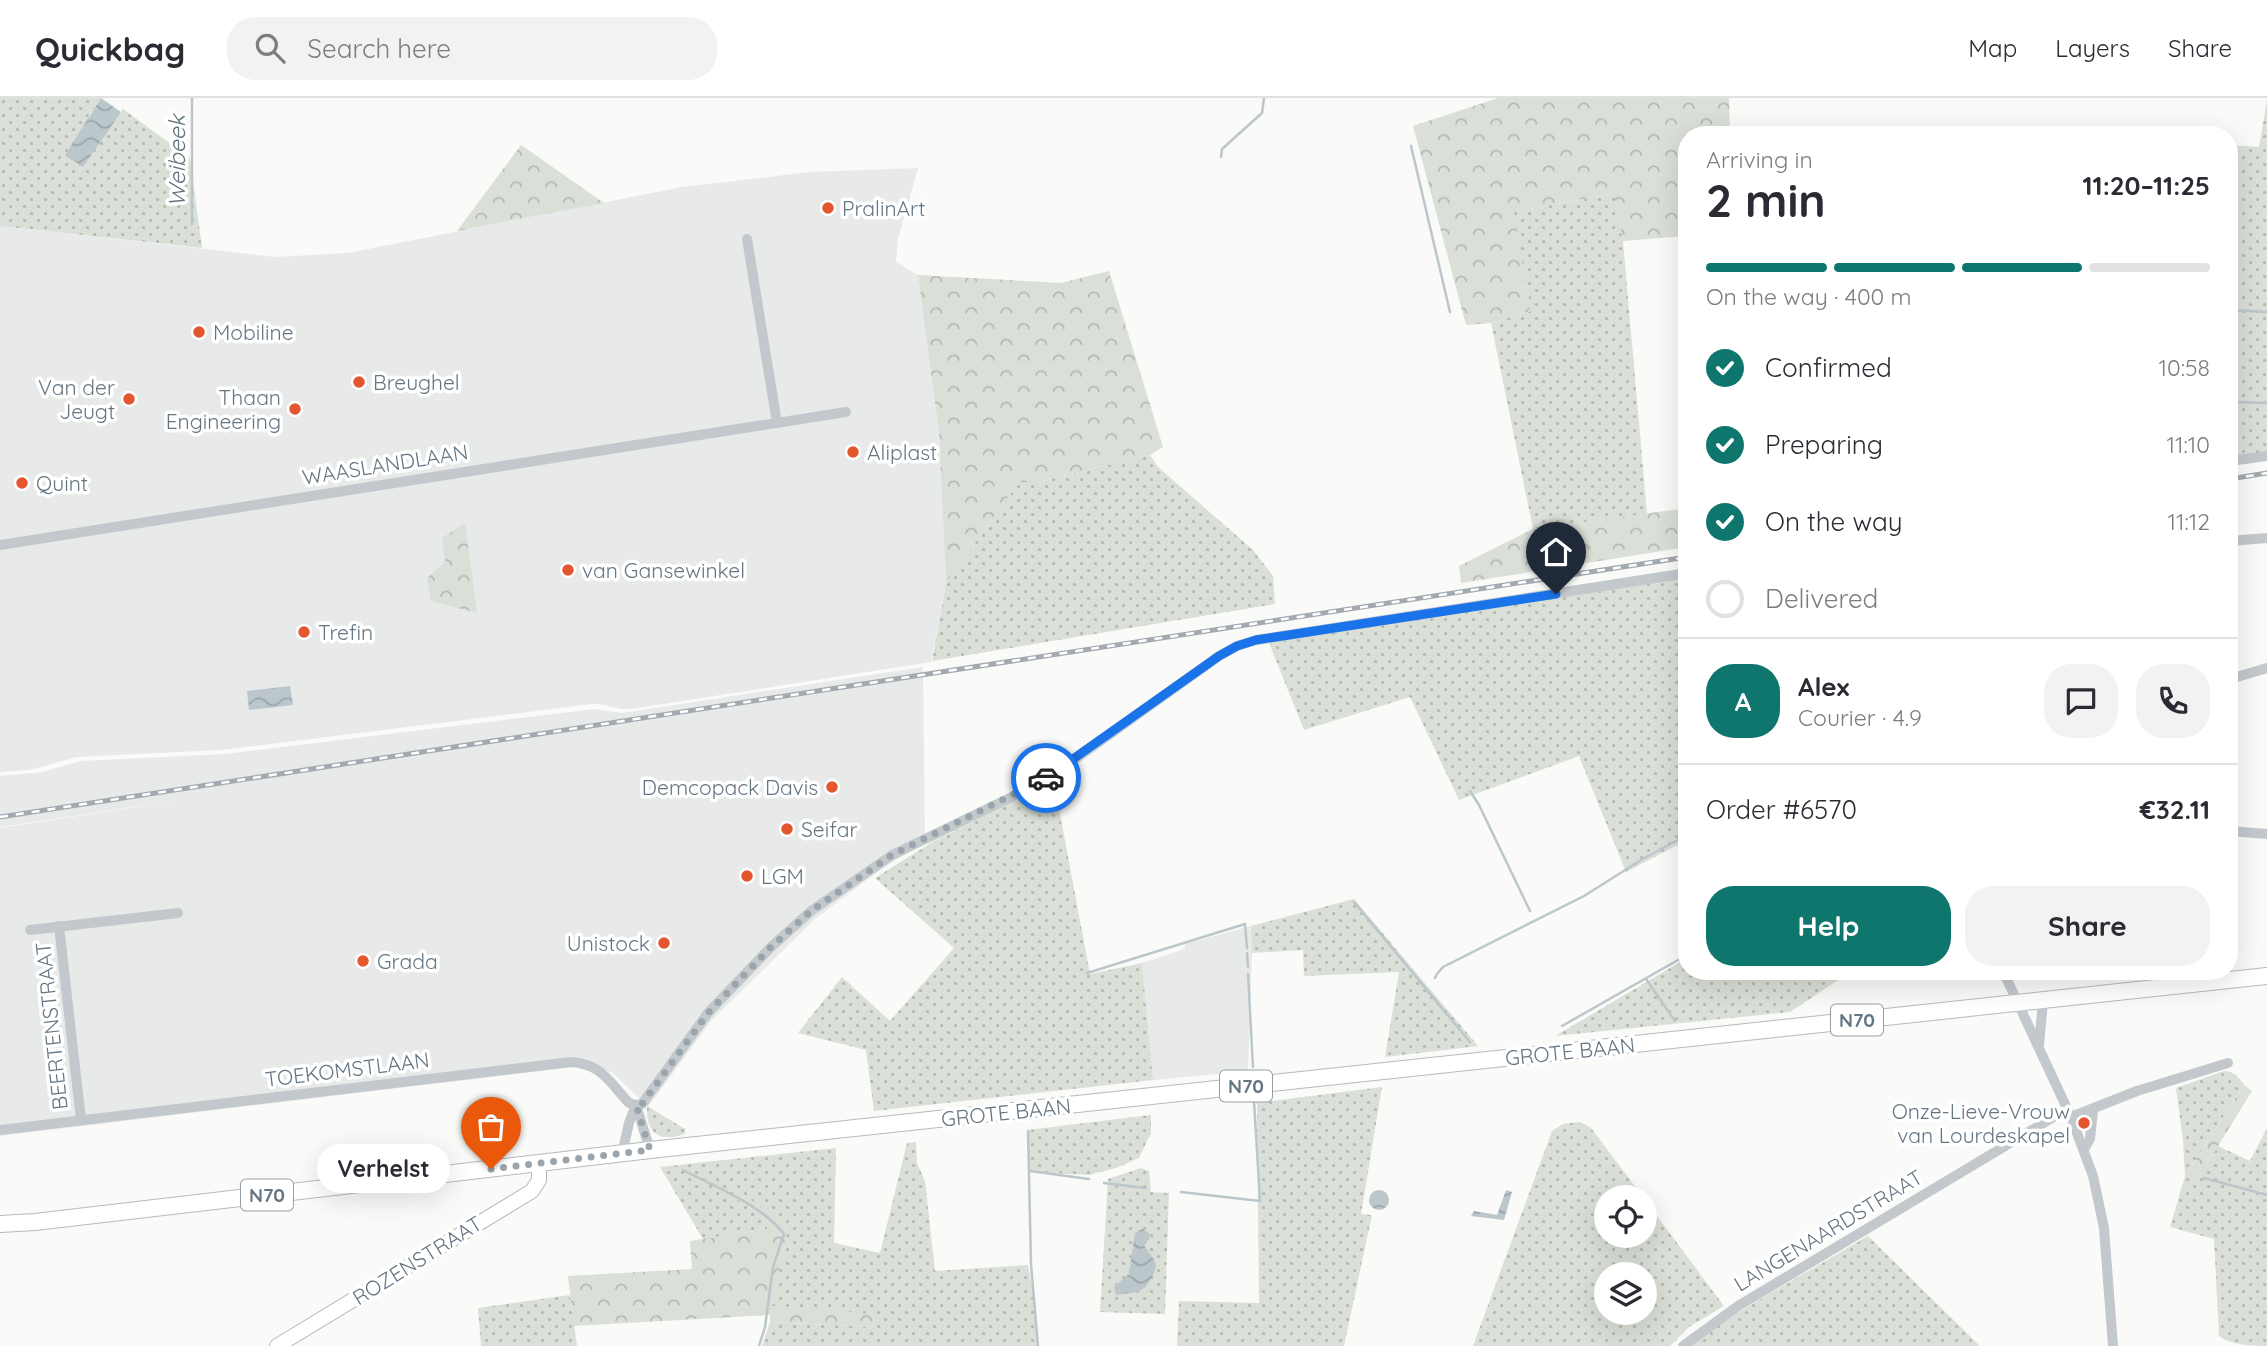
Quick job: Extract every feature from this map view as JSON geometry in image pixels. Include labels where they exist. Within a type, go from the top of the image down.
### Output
[{"type":"main road","name":"GROTE BAAN","points":[[2238,979],[2267,976]]},
{"type":"main road","name":"GROTE BAAN","points":[[650,1150],[2231,980]]},
{"type":"main road","name":"N70","points":[[0,1224],[35,1223],[650,1150]]},
{"type":"main road","name":"N70","points":[[0,1231],[35,1223]]},
{"type":"street","points":[[747,239],[777,423]]},
{"type":"street","name":"WAASLANDLAAN","points":[[0,545],[846,412]]},
{"type":"street","points":[[2238,460],[2267,456]]},
{"type":"street","points":[[2238,540],[2267,538]]},
{"type":"street","points":[[636,1105],[642,1104],[708,1013],[770,948],[811,911],[892,855],[1060,770],[1219,656],[1237,646],[1256,640],[1678,574]]},
{"type":"street","points":[[2238,677],[2267,668]]},
{"type":"street","points":[[2238,830],[2267,834]]},
{"type":"street","name":"BEERTENSTRAAT","points":[[30,930],[178,913]]},
{"type":"street","name":"BEERTENSTRAAT","points":[[59,926],[81,1120]]},
{"type":"street","points":[[2007,980],[2069,1113],[2084,1149],[2098,1196],[2104,1228],[2113,1346]]},
{"type":"street","points":[[2039,1048],[2043,1001]]},
{"type":"street","name":"TOEKOMSTLAAN","points":[[0,1130],[570,1062],[587,1063],[596,1068],[629,1103],[636,1105]]},
{"type":"street","name":"LANGENAARDSTRAAT","points":[[1683,1346],[1738,1306],[2069,1113],[2092,1110],[2137,1091],[2228,1063]]},
{"type":"street","points":[[636,1105],[650,1150]]},
{"type":"street","points":[[622,1154],[636,1105]]},
{"type":"street","points":[[2084,1149],[2090,1139],[2092,1110]]},
{"type":"street","name":"ROZENSTRAAT","points":[[277,1346],[532,1191],[539,1180],[539,1163]]},
{"type":"shaded area","points":[[918,168],[898,239],[896,262],[918,275],[939,433],[946,583],[931,662],[631,709],[592,704],[221,750],[76,757],[30,770],[0,772],[0,226],[275,257],[348,253],[682,187],[810,172]]},
{"type":"shaded area","points":[[923,667],[925,841],[876,873],[815,919],[712,1020],[648,1107],[612,1072],[584,1066],[0,1136],[0,828],[201,797],[0,827],[0,776],[43,772],[80,761],[225,754],[594,709],[622,713]]},
{"type":"shaded area","points":[[1251,926],[1248,1071],[1153,1080],[1142,963],[1185,949],[1185,944]]},
{"type":"green space","points":[[0,98],[101,98],[88,117],[121,112],[123,109],[190,158],[202,248],[0,226]]},
{"type":"green space","points":[[1498,98],[1729,98],[1730,126],[1678,126],[1678,237],[1623,241],[1614,193],[1514,212],[1531,311],[1491,323],[1466,325],[1413,126]]},
{"type":"green space","points":[[2267,100],[2267,452],[2238,456],[2238,146],[2259,147]]},
{"type":"green space","points":[[521,145],[604,203],[457,231]]},
{"type":"green space","points":[[1615,193],[1623,241],[1647,514],[1533,529],[1491,323],[1531,311],[1513,212]]},
{"type":"green space","points":[[1109,271],[1163,447],[1150,455],[1038,482],[1019,482],[946,583],[939,433],[918,275],[1061,283]]},
{"type":"green space","points":[[1150,455],[1158,467],[1253,550],[1273,576],[1275,604],[932,661],[946,583],[1019,482],[1038,482]]},
{"type":"green space","points":[[1678,509],[1678,548],[1461,583],[1459,566],[1533,529]]},
{"type":"green space","points":[[465,523],[477,613],[431,601],[427,578],[445,562],[442,538]]},
{"type":"green space","points":[[1678,578],[1678,845],[1626,872],[1579,756],[1459,800],[1410,697],[1304,730],[1269,643]]},
{"type":"green space","points":[[1054,782],[1090,974],[1142,963],[1153,1080],[874,1111],[866,1050],[798,1033],[842,977],[890,1021],[954,948],[875,878],[934,841]]},
{"type":"green space","points":[[1354,899],[1478,1046],[1385,1057],[1399,972],[1304,976],[1303,950],[1252,953],[1251,926]]},
{"type":"green space","points":[[1678,963],[1678,980],[1838,980],[1790,1012],[1555,1036]]},
{"type":"green space","points":[[2224,1071],[2230,1072],[2244,1085],[2185,1176],[2176,1088]]},
{"type":"green space","points":[[2244,1085],[2252,1091],[2197,1180],[2185,1176]]},
{"type":"green space","points":[[1382,1087],[1361,1214],[1372,1215],[1344,1346],[1177,1346],[1179,1301],[1259,1303],[1257,1103]]},
{"type":"green space","points":[[647,1106],[685,1129],[685,1134],[668,1137],[656,1134],[649,1124]]},
{"type":"green space","points":[[1151,1115],[1151,1133],[1139,1158],[1089,1175],[1029,1172],[1027,1130]]},
{"type":"green space","points":[[1580,1122],[1591,1128],[1634,1185],[1594,1185],[1594,1248],[1657,1248],[1657,1216],[1724,1306],[1689,1327],[1670,1346],[1473,1346],[1552,1131],[1563,1124]]},
{"type":"green space","points":[[2267,1128],[2267,1346],[2235,1343],[2219,1336],[2214,1239],[2170,1227],[2185,1176],[2197,1180],[2218,1146],[2250,1161]]},
{"type":"green space","points":[[916,1142],[917,1163],[925,1181],[935,1271],[1028,1265],[1036,1310],[1038,1346],[762,1346],[770,1322],[873,1327],[874,1315],[772,1306],[788,1227],[734,1198],[770,1220],[767,1229],[703,1239],[660,1167],[836,1148],[834,1243],[880,1253],[907,1143]]},
{"type":"green space","points":[[1141,1168],[1149,1171],[1151,1192],[1169,1193],[1165,1314],[1100,1312],[1108,1179]]},
{"type":"green space","points":[[737,1189],[788,1228],[772,1306],[874,1314],[873,1327],[770,1322],[770,1315],[574,1326],[568,1276],[692,1269],[690,1241],[767,1229],[769,1220],[733,1197]]},
{"type":"green space","points":[[1868,1236],[1980,1346],[1690,1346],[1735,1314]]},
{"type":"green space","points":[[570,1295],[577,1346],[481,1346],[478,1308]]},
{"type":"water","points":[[101,98],[121,112],[83,167],[65,155]]},
{"type":"water","points":[[290,686],[293,705],[249,710],[247,691]]},
{"type":"water","points":[[1375,1190],[1383,1190],[1389,1200],[1383,1210],[1375,1210],[1369,1204],[1369,1196]]},
{"type":"water","points":[[1506,1190],[1512,1192],[1504,1220],[1471,1216],[1474,1211],[1497,1215]]},
{"type":"water","points":[[1142,1229],[1149,1233],[1150,1238],[1144,1245],[1155,1262],[1153,1275],[1142,1290],[1116,1295],[1114,1287],[1129,1274],[1135,1233]]},
{"type":"waterway","name":"Weibeek","points":[[192,98],[192,224]]},
{"type":"waterway","points":[[1221,157],[1222,149],[1262,113],[1264,98]]},
{"type":"waterway","points":[[1411,146],[1450,312]]},
{"type":"waterway","points":[[2238,310],[2267,312]]},
{"type":"waterway","points":[[2238,402],[2267,403]]},
{"type":"waterway","points":[[1470,791],[1530,911]]},
{"type":"waterway","points":[[1435,978],[1443,967],[1584,896],[1678,840]]},
{"type":"waterway","points":[[1354,902],[1470,1042]]},
{"type":"waterway","points":[[1087,973],[1245,924],[1247,948]]},
{"type":"waterway","points":[[1247,953],[1248,967]]},
{"type":"waterway","points":[[1562,1026],[1678,960]]},
{"type":"waterway","points":[[1248,974],[1253,1067]]},
{"type":"waterway","points":[[1646,979],[1675,1021]]},
{"type":"waterway","points":[[1181,1192],[1260,1201],[1254,1101]]},
{"type":"waterway","points":[[1028,1131],[1031,1264],[1038,1346]]},
{"type":"waterway","points":[[683,1170],[751,1205],[784,1234],[773,1267],[765,1327],[759,1346]]},
{"type":"waterway","points":[[1030,1171],[1089,1179]]},
{"type":"waterway","points":[[2204,1178],[2267,1195]]},
{"type":"waterway","points":[[1104,1183],[1146,1188]]},
{"type":"railway","points":[[2238,478],[2267,473]]},
{"type":"railway","points":[[0,817],[1678,558]]},
{"type":"way so far","points":[[491,1169],[650,1150],[636,1105],[642,1104],[708,1013],[770,948],[811,911],[892,855],[1046,778]]},
{"type":"place","name":"PralinArt","points":[[828,208]]},
{"type":"place","name":"Mobiline","points":[[199,332]]},
{"type":"place","name":"Breughel","points":[[359,382]]},
{"type":"place","name":"Van der Jeugt","points":[[129,399]]},
{"type":"place","name":"Thaan Engineering","points":[[295,409]]},
{"type":"place","name":"Aliplast","points":[[853,452]]},
{"type":"place","name":"Quint","points":[[22,483]]},
{"type":"place","name":"van Gansewinkel","points":[[568,570]]},
{"type":"place","name":"Trefin","points":[[304,632]]},
{"type":"place","name":"Demcopack Davis","points":[[832,787]]},
{"type":"place","name":"Seifar","points":[[787,829]]},
{"type":"place","name":"LGM","points":[[747,876]]},
{"type":"place","name":"Unistock","points":[[664,943]]},
{"type":"place","name":"Grada","points":[[363,961]]},
{"type":"place","name":"Onze-Lieve-Vrouw van Lourdeskapel","points":[[2084,1123]]},
{"type":"place","name":"Verhelst","points":[[491,1169]]},
{"type":"route","points":[[1046,778],[1237,646],[1256,640],[1556,594]]}]
